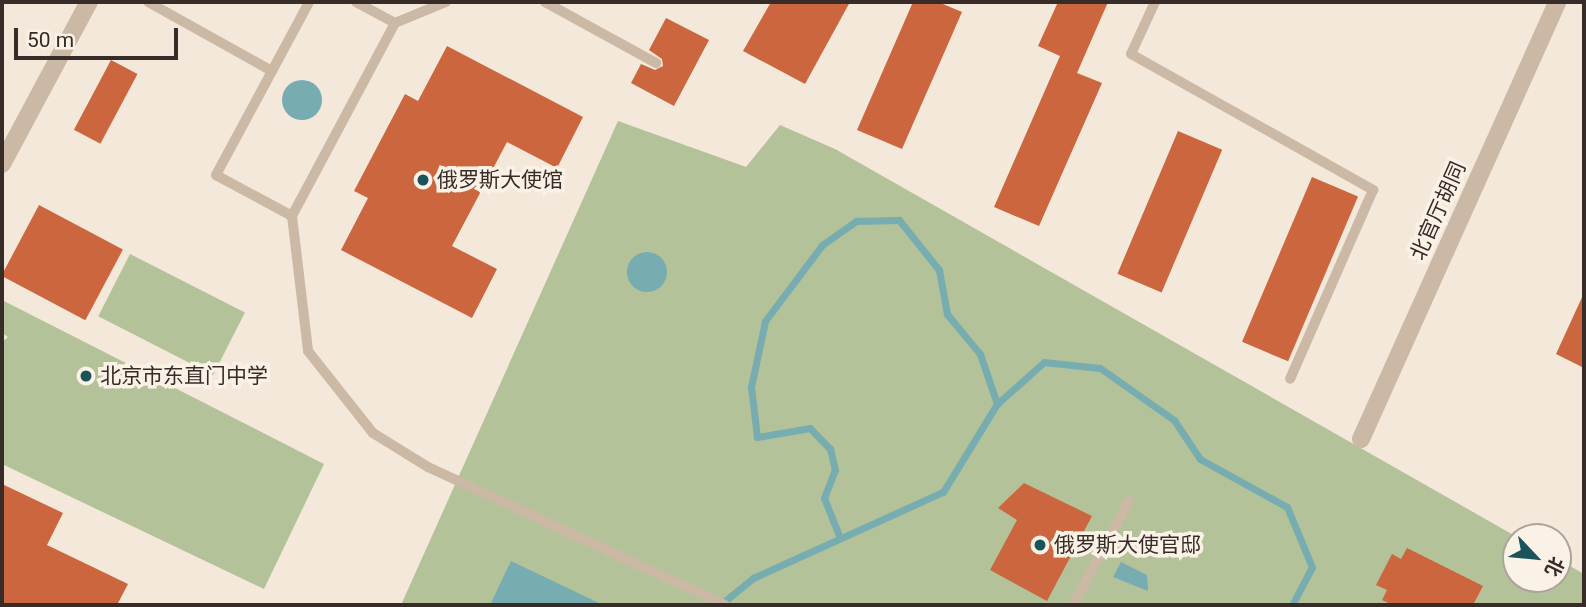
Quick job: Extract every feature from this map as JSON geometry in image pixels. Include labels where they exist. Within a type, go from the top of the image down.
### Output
[{"type":"street","points":[[2,164],[89,2]]},
{"type":"street","name":"北官厅胡同","points":[[1361,439],[1557,2]]},
{"type":"lane","points":[[148,2],[272,71]]},
{"type":"lane","points":[[292,216],[216,175],[309,2]]},
{"type":"lane","points":[[356,2],[395,23]]},
{"type":"lane","points":[[446,2],[395,23],[292,216],[308,351],[373,433],[428,467],[725,605]]},
{"type":"lane","points":[[545,2],[656,63]]},
{"type":"lane","points":[[1155,2],[1131,54],[1373,190],[1290,379]]},
{"type":"lane","points":[[1073,605],[1129,502]]},
{"type":"green space","points":[[618,121],[746,167],[780,125],[835,149],[1502,528],[1502,593],[1572,593],[1572,567],[1584,574],[1584,605],[401,605]]},
{"type":"green space","points":[[130,254],[245,313],[213,375],[98,316]]},
{"type":"green space","name":"北京市东直门中学","points":[[2,300],[324,464],[264,589],[2,464],[2,342],[8,337],[2,333]]},
{"type":"water","points":[[302,80],[310,81],[316,86],[321,92],[321,108],[316,114],[310,119],[302,120],[294,119],[288,114],[283,108],[282,100],[283,92],[288,86],[294,81]]},
{"type":"water","points":[[647,252],[655,253],[661,258],[666,264],[666,280],[661,286],[655,291],[647,292],[639,291],[633,286],[628,280],[627,272],[628,264],[633,258],[639,253]]},
{"type":"water","points":[[511,561],[603,605],[490,605]]},
{"type":"water","points":[[1121,562],[1147,575],[1148,591],[1113,577]]},
{"type":"building","points":[[771,2],[850,2],[805,84],[743,51]]},
{"type":"building","points":[[913,2],[938,2],[962,12],[902,149],[857,130]]},
{"type":"building","points":[[1058,2],[1108,2],[1077,73],[1102,83],[1039,226],[994,207],[1060,56],[1038,46]]},
{"type":"building","points":[[666,18],[709,40],[674,106],[631,83],[641,64],[655,70],[663,66],[662,59],[649,50]]},
{"type":"building","name":"俄罗斯大使馆","points":[[447,46],[583,117],[557,168],[507,142],[452,246],[497,269],[472,318],[341,250],[368,198],[354,191],[405,94],[418,101]]},
{"type":"building","points":[[111,60],[137,74],[100,144],[74,130]]},
{"type":"building","points":[[1178,131],[1222,150],[1162,292],[1117,274]]},
{"type":"building","points":[[1312,177],[1358,197],[1288,361],[1242,342]]},
{"type":"building","points":[[39,205],[123,250],[85,320],[2,276]]},
{"type":"building","points":[[1584,293],[1584,368],[1556,354]]},
{"type":"building","name":"俄罗斯大使官邸","points":[[1024,483],[1092,516],[1047,601],[990,570],[1017,520],[998,508]]},
{"type":"building","points":[[2,484],[63,513],[47,545],[128,584],[117,605],[2,605]]},
{"type":"building","points":[[1407,548],[1483,586],[1473,605],[1393,605],[1382,600],[1387,590],[1376,585],[1392,554],[1401,559]]},
{"type":"waterway","points":[[840,538],[824,498],[835,470],[830,449],[810,428],[757,437],[751,387],[765,321],[822,245],[856,221],[899,220],[939,270],[947,314],[980,354],[997,404]]},
{"type":"waterway","points":[[720,605],[753,578],[943,492],[997,404],[1044,362],[1100,368],[1174,420],[1200,459],[1287,507],[1312,567],[1292,605]]},
{"type":"place","name":"俄罗斯大使馆","points":[[423,180]]},
{"type":"place","name":"北京市东直门中学","points":[[86,376]]},
{"type":"place","name":"俄罗斯大使官邸","points":[[1040,545]]}]
